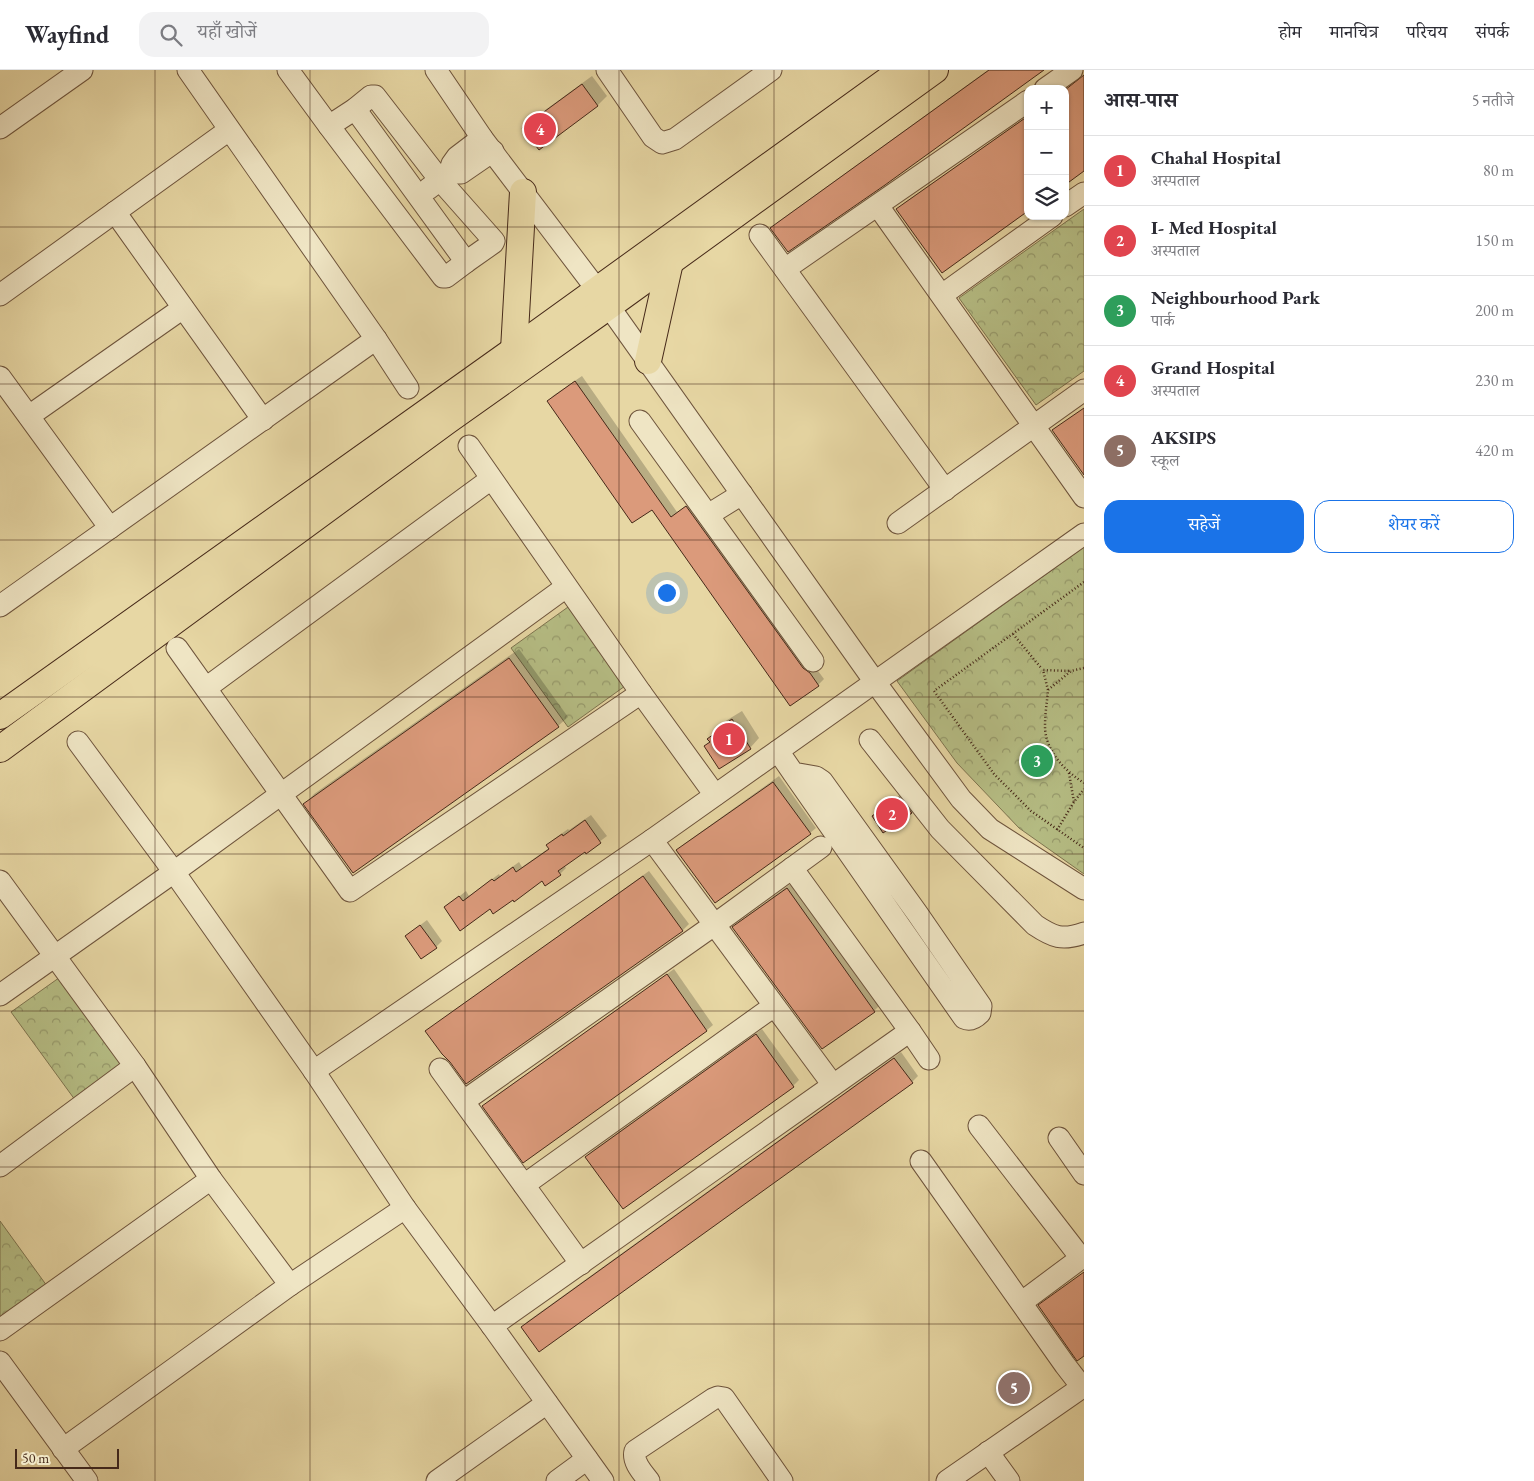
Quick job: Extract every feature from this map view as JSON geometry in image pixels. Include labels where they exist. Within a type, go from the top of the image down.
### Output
[{"type":"main road","points":[[0,748],[439,427],[603,298],[902,70]]},
{"type":"main road","points":[[0,716],[514,350],[603,298],[670,262],[935,70]]},
{"type":"main road","points":[[514,350],[523,192]]},
{"type":"main road","points":[[648,361],[670,262]]},
{"type":"street","points":[[2,121],[82,70]]},
{"type":"street","points":[[188,70],[408,388]]},
{"type":"street","points":[[288,70],[328,126],[442,277],[446,277],[493,243],[494,241],[445,177],[375,96],[371,96],[355,109],[328,126]]},
{"type":"street","points":[[436,70],[488,145],[603,298],[875,682],[961,799],[990,829],[1084,889]]},
{"type":"street","points":[[607,70],[653,137],[662,143],[675,139],[748,76],[771,70]]},
{"type":"street","points":[[1051,85],[1072,70]]},
{"type":"street","points":[[785,269],[1024,104]]},
{"type":"street","points":[[355,109],[466,262]]},
{"type":"street","points":[[0,296],[228,130]]},
{"type":"street","points":[[392,209],[418,196],[445,177],[461,173],[488,145]]},
{"type":"street","points":[[1069,203],[1084,193]]},
{"type":"street","points":[[878,206],[1084,497]]},
{"type":"street","points":[[114,212],[263,420]]},
{"type":"street","points":[[942,295],[1046,220]]},
{"type":"street","points":[[760,235],[945,490]]},
{"type":"street","points":[[29,416],[183,308]]},
{"type":"street","points":[[0,606],[376,340]]},
{"type":"street","points":[[0,377],[110,528]]},
{"type":"street","points":[[898,523],[1084,390]]},
{"type":"street","points":[[640,421],[813,660]]},
{"type":"street","points":[[469,446],[566,587],[715,795]]},
{"type":"street","points":[[206,688],[491,478]]},
{"type":"street","points":[[708,515],[742,494]]},
{"type":"street","points":[[314,1071],[652,840],[1084,534]]},
{"type":"street","points":[[0,995],[174,872],[566,587]]},
{"type":"street","points":[[177,648],[350,891],[641,693]]},
{"type":"street","points":[[870,740],[940,829],[1035,925],[1049,935],[1064,938],[1084,934]]},
{"type":"street","points":[[78,742],[174,872],[314,1071],[405,1208],[603,1481]]},
{"type":"street","points":[[778,751],[964,1018],[976,1017],[980,1013],[981,1006],[822,781],[816,777],[793,772]]},
{"type":"street","points":[[940,829],[971,811]]},
{"type":"street","points":[[652,840],[833,1085]]},
{"type":"street","points":[[464,1101],[821,847]]},
{"type":"street","points":[[792,868],[929,1059]]},
{"type":"street","points":[[0,881],[135,1066],[211,1179],[290,1285]]},
{"type":"street","points":[[524,1186],[774,1006]]},
{"type":"street","points":[[492,1326],[910,1031]]},
{"type":"street","points":[[0,1166],[135,1066]]},
{"type":"street","points":[[440,1069],[581,1264]]},
{"type":"street","points":[[979,1126],[1083,1257],[1022,1302]]},
{"type":"street","points":[[1059,1138],[1084,1174]]},
{"type":"street","points":[[921,1161],[1065,1365],[1083,1386],[947,1481]]},
{"type":"street","points":[[0,1330],[211,1179]]},
{"type":"street","points":[[63,1449],[290,1285],[405,1208]]},
{"type":"street","points":[[0,1362],[87,1481]]},
{"type":"street","points":[[649,1481],[637,1463],[634,1456],[635,1451],[718,1397],[724,1398],[782,1481]]},
{"type":"street","points":[[437,1481],[546,1403]]},
{"type":"street","points":[[988,1452],[1009,1481]]},
{"type":"street","points":[[557,1481],[587,1459]]},
{"type":"path","points":[[1084,582],[934,692],[994,774],[1031,811],[1084,848]]},
{"type":"path","points":[[1013,634],[1043,670],[1048,690],[1045,728],[1049,747],[1068,773],[1084,783]]},
{"type":"path","points":[[1043,670],[1071,671],[1084,668]]},
{"type":"path","points":[[1048,690],[1071,671]]},
{"type":"path","points":[[1068,773],[1074,802]]},
{"type":"path","points":[[1057,830],[1084,788]]},
{"type":"green space","points":[[1084,209],[1084,371],[1036,405],[959,298]]},
{"type":"green space","points":[[1084,547],[1084,874],[1019,828],[957,763],[897,681]]},
{"type":"green space","points":[[575,602],[632,681],[568,727],[511,648]]},
{"type":"green space","points":[[63,975],[129,1067],[78,1104],[11,1012]]},
{"type":"green space","points":[[0,1221],[47,1286],[0,1320]]},
{"type":"building","points":[[989,70],[1044,70],[885,185],[788,252],[770,228]]},
{"type":"building","points":[[1084,75],[1084,171],[1069,182],[1069,130],[1069,87]]},
{"type":"building","points":[[582,84],[598,106],[539,150],[522,128]]},
{"type":"building","points":[[1024,119],[1024,214],[942,273],[896,209]]},
{"type":"building","points":[[575,381],[671,517],[686,506],[803,668],[810,673],[819,686],[790,706],[652,510],[632,523],[547,401]]},
{"type":"building","points":[[1084,408],[1084,475],[1052,430]]},
{"type":"building","points":[[509,658],[559,727],[353,873],[303,804]]},
{"type":"building","points":[[732,719],[751,749],[719,769],[704,746],[710,742],[707,739],[714,734],[713,732]]},
{"type":"building","points":[[773,782],[811,834],[715,903],[676,850]]},
{"type":"building","points":[[899,797],[912,813],[883,833],[872,816]]},
{"type":"building","points":[[585,820],[601,843],[558,871],[561,875],[545,886],[542,881],[514,902],[513,900],[493,914],[490,909],[460,931],[444,907],[459,896],[463,901],[492,879],[494,881],[513,867],[516,872],[549,849],[546,845],[562,834],[563,836]]},
{"type":"building","points":[[643,876],[683,931],[466,1084],[425,1031]]},
{"type":"building","points":[[787,888],[875,1012],[822,1049],[732,927]]},
{"type":"building","points":[[420,925],[437,948],[421,959],[405,936]]},
{"type":"building","points":[[667,974],[707,1031],[523,1163],[482,1106]]},
{"type":"building","points":[[756,1034],[794,1087],[623,1209],[585,1157]]},
{"type":"building","points":[[894,1058],[913,1083],[539,1352],[521,1327]]},
{"type":"building","points":[[1084,1272],[1084,1356],[1077,1361],[1038,1305]]},
{"type":"place","name":"Grand Hospital","points":[[540,129]]},
{"type":"place","name":"Chahal Hospital","points":[[729,739]]},
{"type":"place","name":"Neighbourhood Park","points":[[1037,761]]},
{"type":"place","name":"I- Med Hospital","points":[[892,814]]},
{"type":"place","name":"AKSIPS","points":[[1014,1388]]}]
